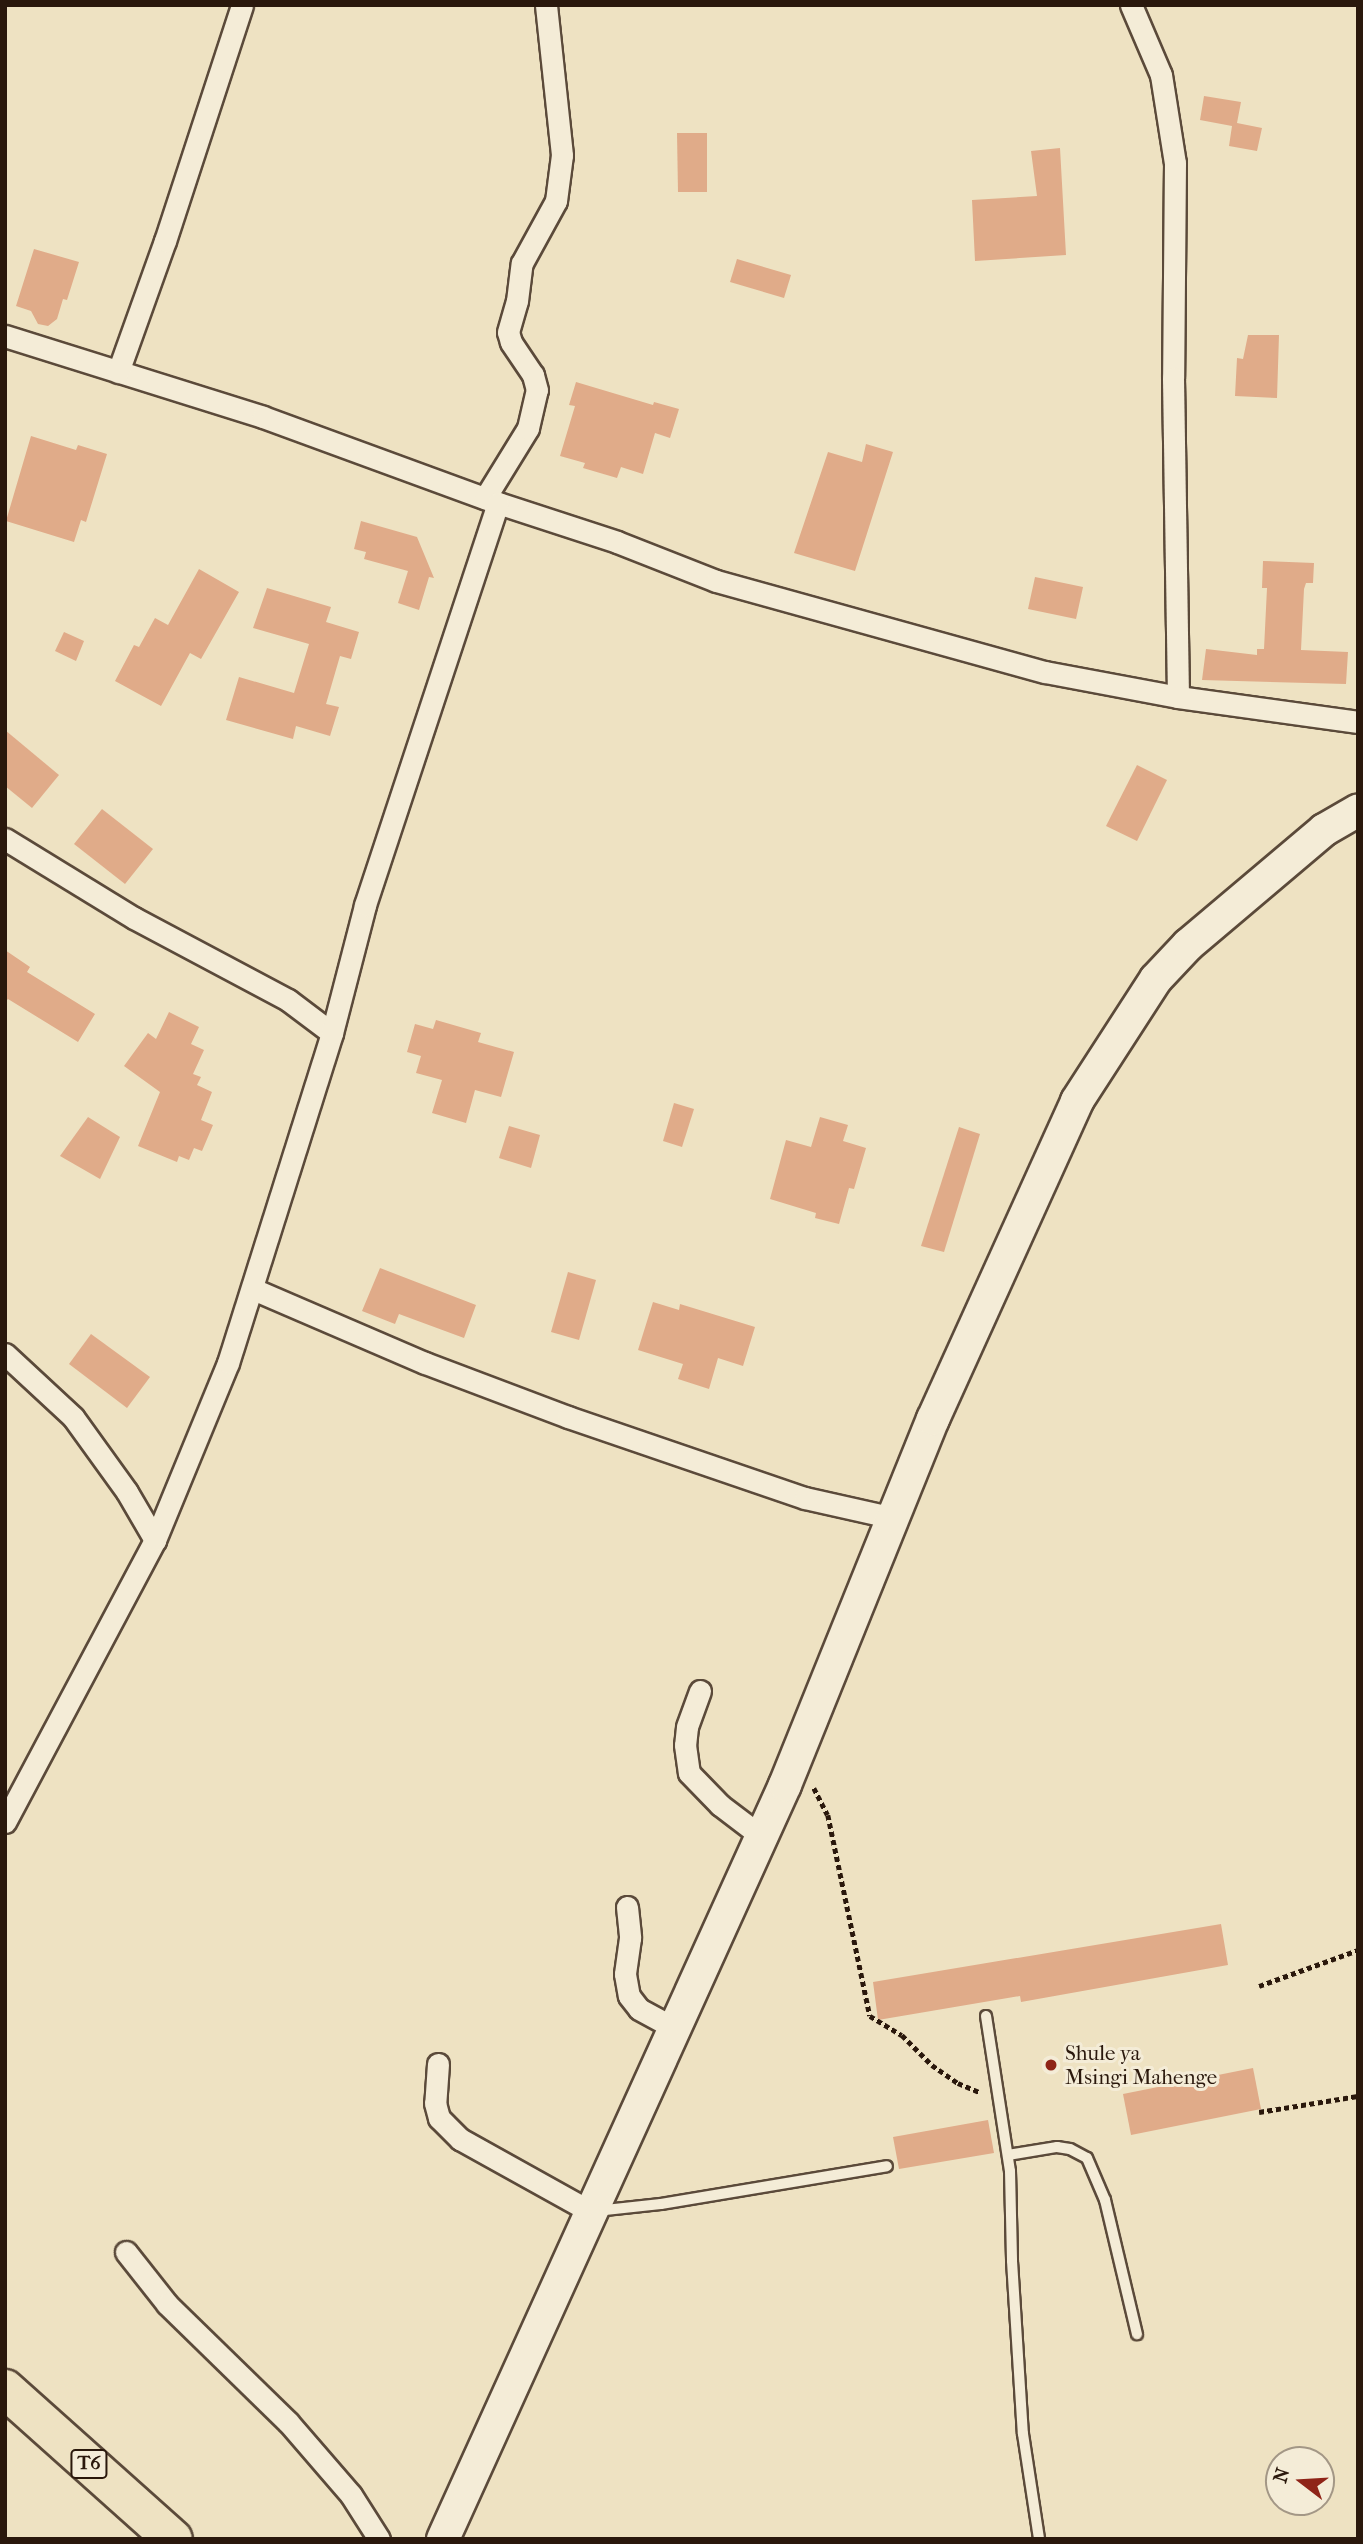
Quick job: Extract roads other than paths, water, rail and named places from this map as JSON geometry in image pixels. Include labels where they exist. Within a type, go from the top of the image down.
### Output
[{"type":"highway","name":"T6","points":[[5,2389],[173,2539]]},
{"type":"street","points":[[118,372],[165,241],[242,5]]},
{"type":"street","points":[[5,1822],[155,1540],[204,1426],[253,1289],[332,1033],[365,905],[491,501],[528,428],[537,390],[533,375],[510,342],[508,332],[517,301],[522,263],[556,201],[562,155],[545,5]]},
{"type":"street","points":[[1131,5],[1161,75],[1175,163],[1173,378],[1178,697]]},
{"type":"street","points":[[5,336],[263,417],[491,501],[617,542],[716,581],[1045,671],[1178,697],[1358,722]]},
{"type":"street","points":[[443,2539],[590,2212],[676,2029],[795,1759],[933,1419],[1077,1101],[1156,978],[1188,945],[1324,830],[1358,810]]},
{"type":"street","points":[[5,839],[134,918],[288,1000],[332,1033]]},
{"type":"street","points":[[253,1289],[425,1363],[568,1418],[805,1498],[894,1518]]},
{"type":"street","points":[[5,1354],[73,1417],[127,1492],[155,1540]]},
{"type":"street","points":[[700,1691],[687,1727],[685,1745],[689,1773],[720,1805],[761,1836]]},
{"type":"street","points":[[627,1907],[630,1938],[625,1974],[629,1996],[639,2009],[676,2029]]},
{"type":"street","points":[[438,2064],[435,2103],[439,2118],[460,2139],[590,2212]]},
{"type":"street","points":[[126,2252],[167,2304],[288,2422],[351,2495],[379,2539]]},
{"type":"lane","points":[[986,2017],[1008,2155],[1023,2434],[1039,2539]]},
{"type":"lane","points":[[1008,2155],[1057,2147],[1070,2149],[1087,2158],[1105,2200],[1138,2334]]},
{"type":"lane","points":[[590,2212],[661,2204],[887,2166]]},
{"type":"place","name":"Shule ya Msingi Mahenge","points":[[1051,2065]]}]
